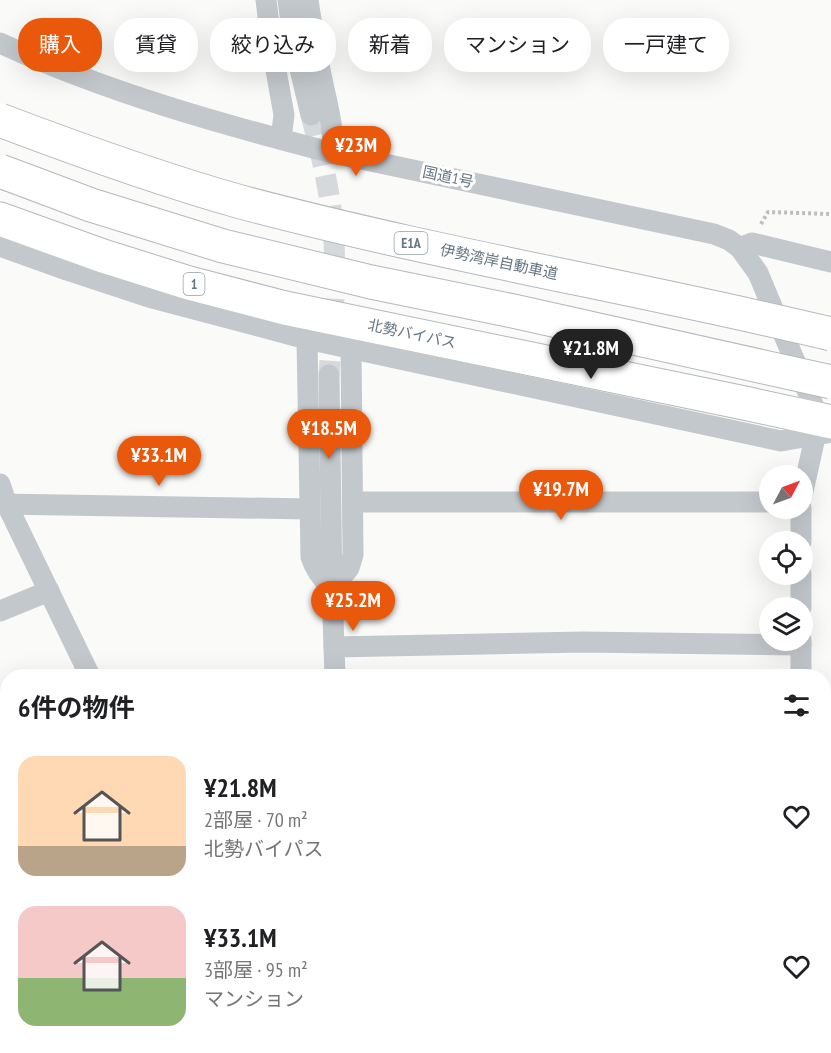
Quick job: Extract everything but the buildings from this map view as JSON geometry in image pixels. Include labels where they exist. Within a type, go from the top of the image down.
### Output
[{"type":"highway","name":"伊勢湾岸自動車道","points":[[0,120],[109,161],[240,201],[391,239],[732,310],[831,334]]},
{"type":"highway","points":[[0,171],[91,205],[222,246],[371,282],[513,310],[831,382]]},
{"type":"highway","name":"北勢バイパス","points":[[0,219],[189,283],[285,308],[824,427]]},
{"type":"street","points":[[266,0],[284,115],[281,139]]},
{"type":"street","points":[[288,0],[294,44],[311,115]]},
{"type":"street","points":[[308,0],[313,38],[334,136],[333,153]]},
{"type":"street","name":"国道1号","points":[[0,43],[121,91],[333,153],[714,234],[746,245],[831,262]]},
{"type":"street","points":[[746,245],[750,260],[758,273],[824,427],[812,465]]},
{"type":"street","points":[[0,246],[149,297],[308,339],[782,441],[824,427]]},
{"type":"street","points":[[308,339],[311,558],[322,579],[332,589]]},
{"type":"street","points":[[332,589],[349,568],[353,555],[351,348]]},
{"type":"street","points":[[329,375],[335,669]]},
{"type":"street","points":[[0,484],[3,504],[87,669]]},
{"type":"street","points":[[353,501],[759,502]]},
{"type":"street","points":[[3,504],[310,509]]},
{"type":"street","points":[[0,611],[49,591]]},
{"type":"street","points":[[334,647],[583,642],[759,643]]},
{"type":"street","points":[[801,651],[801,669]]},
{"type":"path","points":[[746,245],[768,212],[831,213]]},
{"type":"tunnel","points":[[311,115],[326,178],[333,226],[334,292],[329,375]]}]
